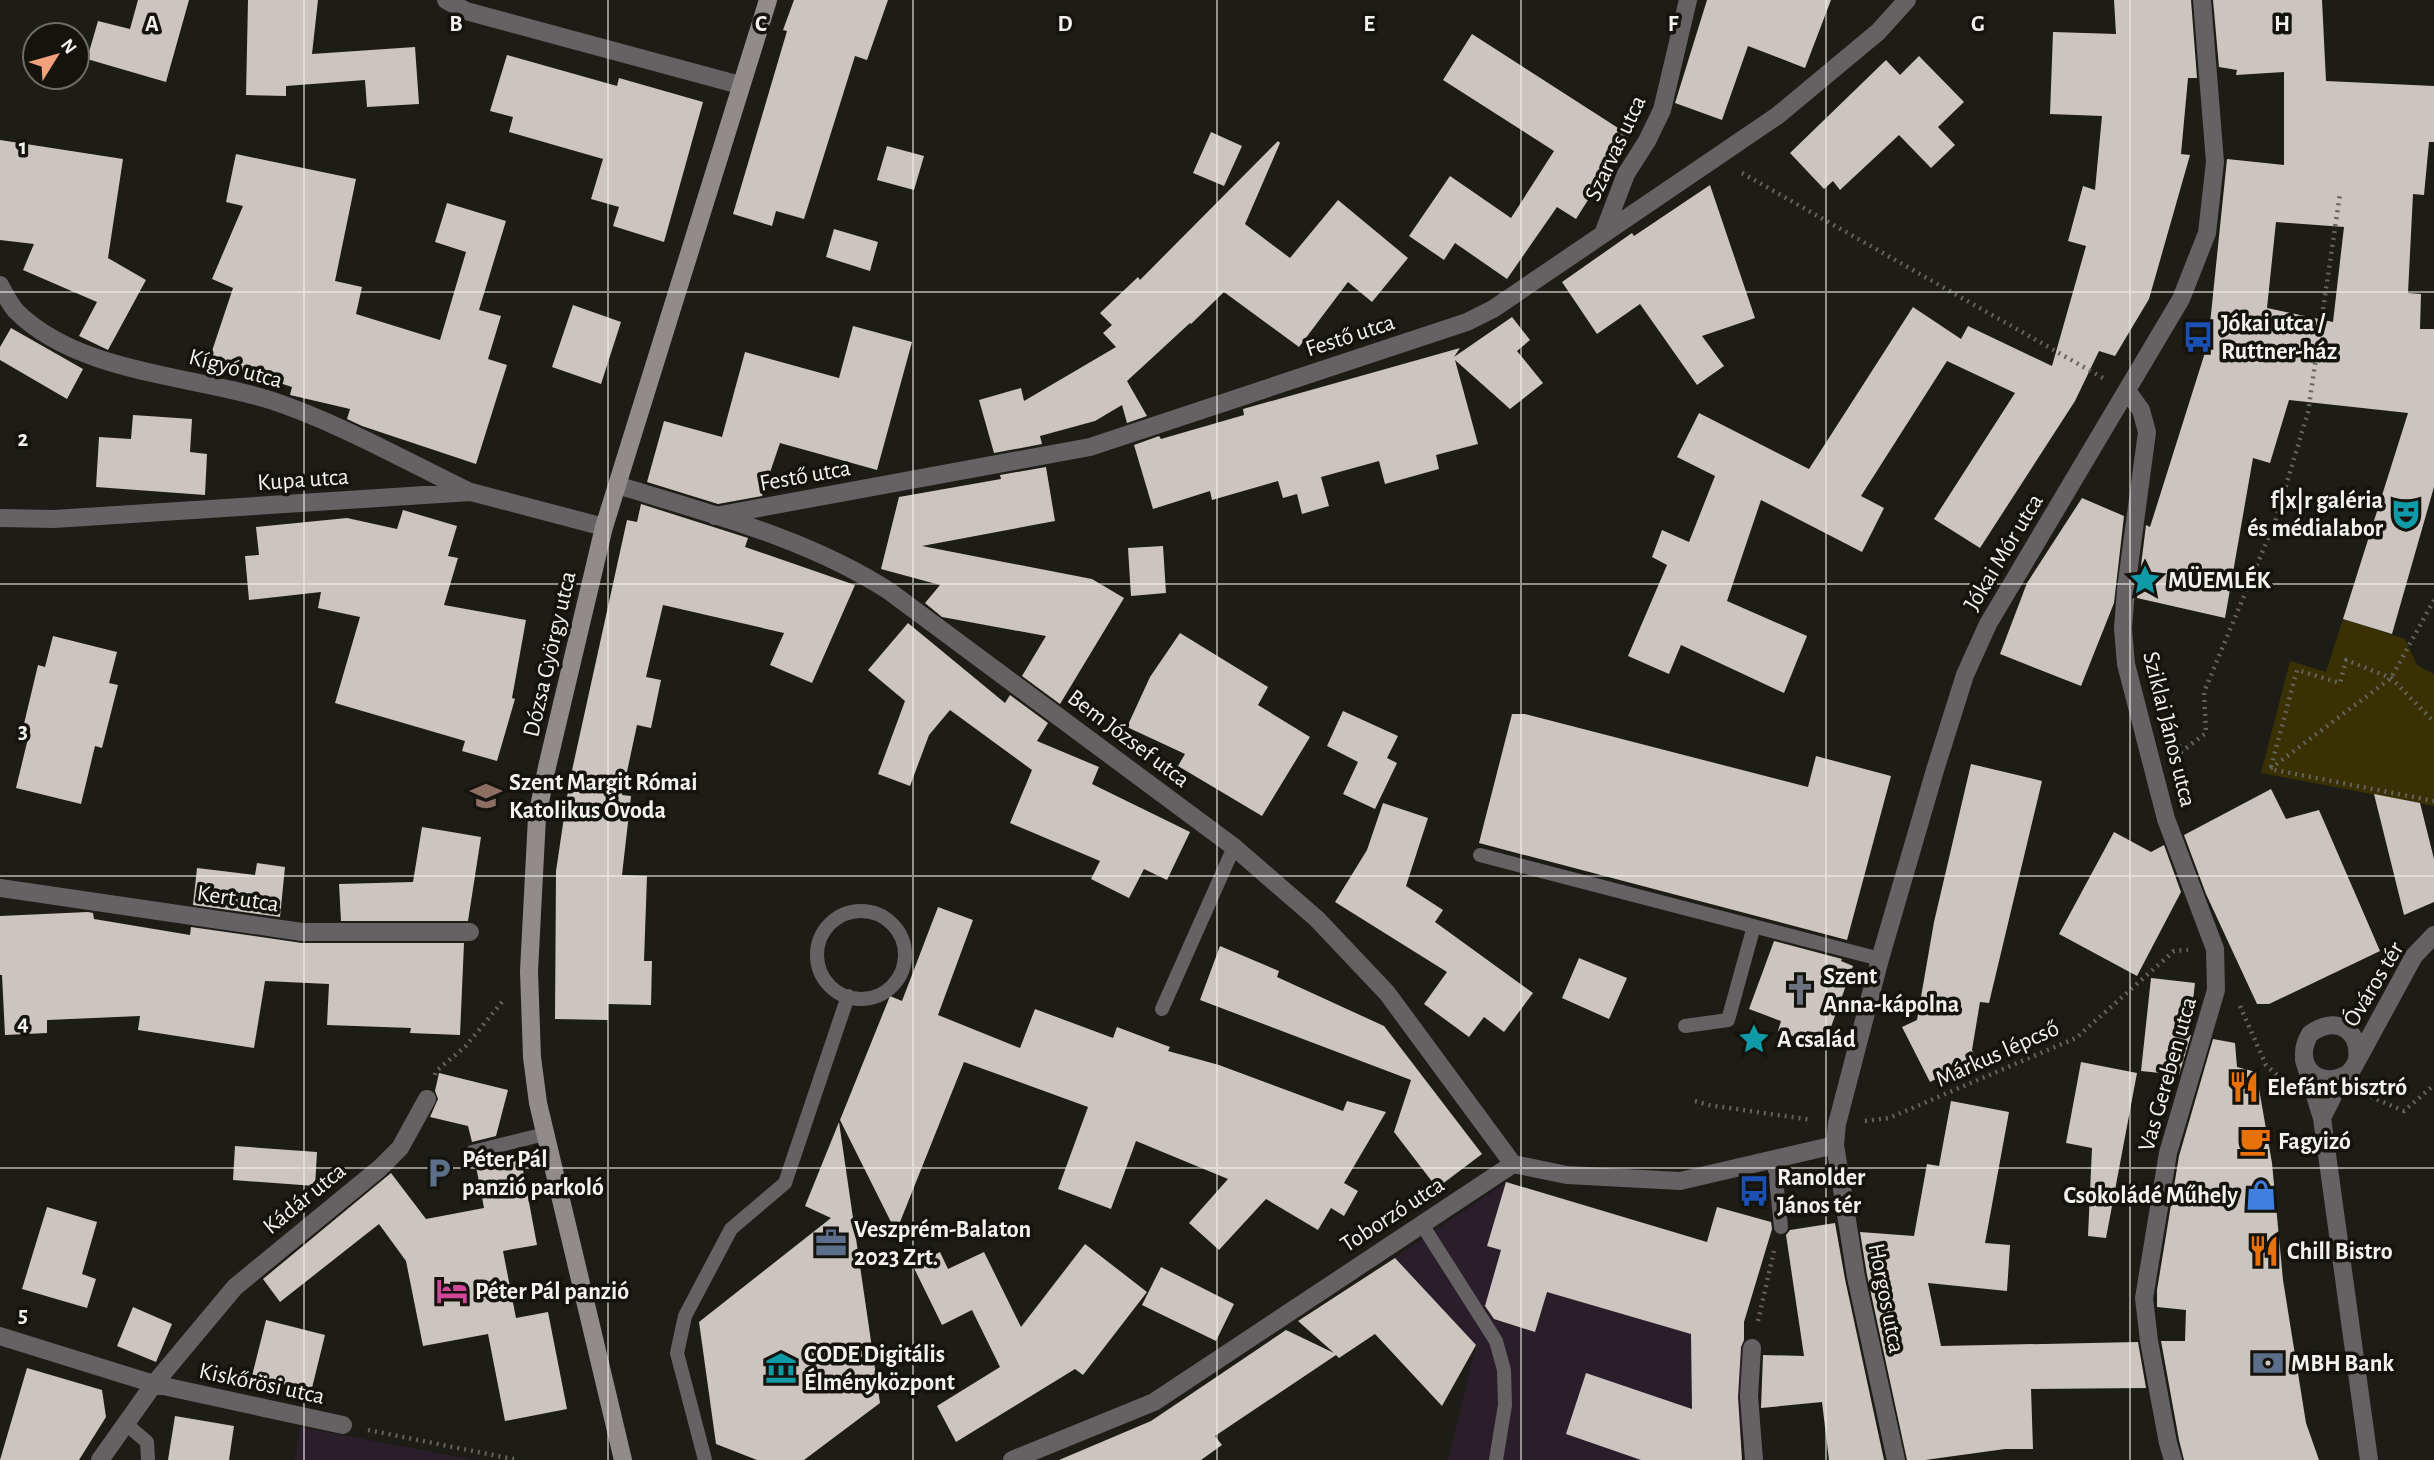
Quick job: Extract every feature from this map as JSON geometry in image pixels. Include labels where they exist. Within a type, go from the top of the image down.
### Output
[{"type":"main road","name":"Dózsa György utca","points":[[623,1460],[538,1102],[532,1057],[529,971],[537,817],[604,527],[768,0]]},
{"type":"street","points":[[446,0],[466,11],[740,85]]},
{"type":"street","name":"Szarvas utca","points":[[1603,234],[1626,174],[1647,141],[1662,110],[1688,0]]},
{"type":"street","name":"Festő utca","points":[[715,516],[1090,447],[1468,322],[1493,309],[1777,116],[1878,32],[1907,0]]},
{"type":"street","name":"Jókai Mór utca","points":[[1835,1145],[1837,1124],[1880,959],[1965,675],[1988,624],[2181,299],[2207,233],[2215,162],[2202,0]]},
{"type":"street","name":"Kígyó utca","points":[[0,285],[15,311],[48,336],[90,357],[269,400],[320,420],[471,492]]},
{"type":"street","name":"Sziklai János utca","points":[[2128,392],[2141,410],[2147,432],[2125,603],[2123,628],[2126,664],[2166,819],[2215,949]]},
{"type":"street","name":"Bem József utca","points":[[617,485],[811,548],[873,580],[1234,847],[1317,919],[1387,993],[1513,1164]]},
{"type":"street","name":"Kupa utca","points":[[0,518],[54,519],[471,492],[604,527]]},
{"type":"street","name":"Kert utca","points":[[0,888],[302,932],[470,932]]},
{"type":"street","name":"Óváros tér","points":[[2322,1118],[2414,956],[2434,935]]},
{"type":"street","name":"Vas Gereben utca","points":[[2173,1460],[2149,1341],[2144,1298],[2168,1153],[2216,990],[2215,949]]},
{"type":"street","name":"Óváros tér","points":[[2304,1060],[2303,1051],[2310,1034],[2318,1028],[2336,1025],[2352,1035],[2357,1043],[2348,1073]]},
{"type":"street","points":[[2304,1060],[2308,1069],[2323,1079],[2332,1080],[2348,1073]]},
{"type":"street","points":[[2304,1060],[2322,1118],[2370,1460]]},
{"type":"street","name":"Kádár utca","points":[[100,1460],[154,1384],[234,1287],[380,1168],[400,1148],[427,1099]]},
{"type":"street","points":[[1513,1164],[1567,1175],[1680,1181],[1835,1145]]},
{"type":"street","name":"Horgos utca","points":[[1835,1145],[1856,1277],[1896,1460]]},
{"type":"street","name":"Toborzó utca","points":[[1012,1460],[1154,1402],[1513,1164]]},
{"type":"street","name":"Kiskőrösi utca","points":[[0,1336],[154,1384],[343,1425]]},
{"type":"street","points":[[1752,1348],[1749,1396],[1754,1460]]},
{"type":"lane","points":[[1162,1009],[1234,847]]},
{"type":"lane","points":[[1480,855],[1880,959]]},
{"type":"lane","points":[[858,911],[873,913],[887,919],[897,931],[904,944],[903,968],[896,982],[885,992],[871,998],[855,999],[848,996],[831,987],[822,974],[817,960],[818,945],[824,931],[843,915],[858,911]]},
{"type":"lane","points":[[1685,1026],[1728,1020],[1754,926]]},
{"type":"lane","points":[[705,1460],[677,1353],[685,1316],[731,1229],[785,1183],[848,996]]},
{"type":"lane","points":[[472,1152],[545,1134]]},
{"type":"lane","points":[[1774,1160],[1781,1227]]},
{"type":"lane","points":[[1421,1223],[1496,1341],[1504,1370],[1505,1405],[1496,1460]]},
{"type":"lane","points":[[126,1424],[147,1442],[148,1460]]},
{"type":"path","points":[[1714,158],[2128,392]]},
{"type":"path","points":[[2175,733],[2181,752],[2206,733],[2204,692],[2276,519],[2308,412],[2340,194]]},
{"type":"path","points":[[2270,769],[2391,678],[2434,600]]},
{"type":"path","points":[[2270,769],[2297,670],[2340,683],[2346,660],[2391,678],[2434,722]]},
{"type":"path","points":[[2270,769],[2434,801]]},
{"type":"path","name":"Márkus lépcső","points":[[1889,1118],[2076,1038],[2174,951],[2215,949]]},
{"type":"path","points":[[427,1099],[436,1071],[465,1047],[529,971]]},
{"type":"path","points":[[2348,1073],[2404,1111],[2434,1085]]},
{"type":"path","points":[[1695,1101],[1837,1124]]},
{"type":"path","points":[[1752,1348],[1781,1227]]},
{"type":"path","name":"Kiskőrösi utca","points":[[343,1425],[518,1460]]},
{"type":"shaded area","points":[[2343,619],[2405,639],[2417,665],[2434,674],[2434,806],[2261,773],[2290,661],[2326,672]]},
{"type":"shaded area","points":[[1506,1182],[1707,1242],[1717,1207],[1773,1223],[1744,1322],[1741,1460],[1448,1460],[1476,1345],[1395,1258]]},
{"type":"shaded area","points":[[300,1427],[475,1460],[295,1460]]},
{"type":"building","points":[[138,0],[189,0],[166,82],[91,60],[91,45],[98,21],[130,29]]},
{"type":"building","points":[[248,0],[318,0],[312,54],[415,47],[419,104],[367,107],[365,80],[286,86],[286,96],[246,95]]},
{"type":"building","points":[[794,0],[888,0],[867,60],[855,56],[804,219],[776,211],[772,226],[733,214],[787,31],[783,30]]},
{"type":"building","points":[[1707,0],[1831,0],[1805,68],[1748,46],[1722,120],[1675,103]]},
{"type":"building","points":[[2114,0],[2191,0],[2197,78],[2188,78],[2181,154],[2190,155],[2149,299],[2115,356],[2099,351],[2075,401],[1980,548],[1934,519],[2015,393],[1947,361],[1861,496],[1884,508],[1862,552],[1761,500],[1727,601],[1807,636],[1784,693],[1681,645],[1669,674],[1628,656],[1667,565],[1652,557],[1662,530],[1689,542],[1715,476],[1677,457],[1699,413],[1809,469],[1913,307],[1961,339],[1968,326],[2052,366],[2086,246],[2068,241],[2083,186],[2095,190],[2102,116],[2050,114],[2053,32],[2116,34]]},
{"type":"building","points":[[2213,0],[2322,0],[2326,81],[2434,86],[2434,142],[2429,142],[2424,195],[2413,194],[2408,293],[2421,294],[2420,329],[2434,329],[2434,487],[2392,634],[2343,619],[2408,413],[2289,400],[2270,463],[2253,458],[2225,618],[2137,598],[2146,525],[2150,527],[2208,343],[2227,159],[2284,165],[2284,72],[2236,75],[2237,70],[2219,67]],"holes":[[[2276,222],[2344,227],[2333,322],[2267,308]]]},
{"type":"building","points":[[1472,34],[1629,135],[1576,219],[1557,207],[1507,279],[1455,243],[1444,260],[1409,236],[1450,176],[1511,218],[1554,151],[1443,80]]},
{"type":"building","points":[[507,55],[617,86],[619,78],[703,102],[664,242],[613,226],[619,207],[591,199],[603,159],[509,132],[513,117],[490,111]]},
{"type":"building","points":[[1919,56],[1964,102],[1938,127],[1955,145],[1931,168],[1899,135],[1840,190],[1833,181],[1824,189],[1790,153],[1886,60],[1900,75]]},
{"type":"building","points":[[1211,132],[1242,146],[1224,186],[1193,173]]},
{"type":"building","points":[[0,140],[123,159],[108,258],[146,280],[108,350],[79,336],[97,302],[23,270],[34,244],[0,240]]},
{"type":"building","points":[[1278,141],[1280,143],[1245,224],[1290,258],[1338,200],[1408,258],[1372,302],[1348,282],[1299,347],[1224,292],[1127,381],[1147,416],[1127,423],[1122,405],[1095,421],[1040,436],[1042,444],[994,453],[979,400],[1021,388],[1024,401],[1116,347],[1103,333],[1112,325],[1100,313],[1138,277],[1140,280]]},
{"type":"building","points":[[887,146],[924,156],[914,190],[877,180]]},
{"type":"building","points":[[236,154],[356,179],[335,281],[362,287],[356,314],[440,340],[466,252],[435,242],[447,203],[506,221],[479,310],[501,316],[488,359],[507,365],[476,464],[362,426],[347,419],[350,409],[290,395],[292,387],[209,360],[233,288],[212,279],[243,206],[226,202]]},
{"type":"building","points":[[1710,185],[1755,318],[1702,336],[1724,366],[1697,385],[1640,304],[1597,334],[1562,282],[1632,233],[1634,236]]},
{"type":"building","points":[[834,229],[878,242],[870,271],[826,257]]},
{"type":"building","points":[[573,305],[621,322],[601,384],[552,367]]},
{"type":"building","points":[[1512,317],[1530,340],[1517,351],[1543,383],[1510,409],[1455,360],[1478,444],[1436,455],[1439,469],[1385,484],[1379,461],[1321,477],[1329,506],[1302,514],[1297,494],[1283,498],[1278,481],[1212,500],[1210,491],[1153,509],[1134,445],[1159,436],[1161,439],[1244,415],[1243,409],[1460,348],[1454,357]]},
{"type":"building","points":[[853,326],[912,342],[877,470],[780,443],[762,496],[718,504],[647,482],[664,421],[722,437],[745,352],[839,378]]},
{"type":"building","points":[[11,328],[83,369],[67,399],[0,360],[0,347]]},
{"type":"building","points":[[133,415],[192,419],[190,452],[207,454],[205,495],[96,487],[99,437],[131,439]]},
{"type":"building","points":[[1046,467],[1055,521],[922,546],[1092,579],[1124,598],[1060,704],[1022,676],[1046,636],[942,617],[925,603],[940,585],[881,569],[899,497],[1001,479],[1000,475]]},
{"type":"building","points":[[2082,498],[2124,516],[2114,603],[2081,686],[2000,654],[2027,583]]},
{"type":"building","points":[[641,504],[748,538],[745,547],[855,585],[812,683],[770,665],[784,633],[663,605],[646,677],[661,680],[651,728],[637,725],[622,795],[631,796],[622,875],[647,876],[644,961],[652,961],[651,1005],[608,1004],[608,1020],[555,1019],[556,871],[569,784],[627,520],[637,522]]},
{"type":"building","points":[[403,510],[457,526],[448,556],[458,558],[444,605],[526,620],[512,698],[515,699],[497,761],[462,751],[465,741],[335,703],[360,617],[318,608],[321,592],[249,600],[245,556],[259,555],[256,527],[347,518],[397,529]]},
{"type":"building","points":[[1163,546],[1166,593],[1131,596],[1128,548]]},
{"type":"building","points":[[908,623],[1005,703],[1010,695],[1048,723],[1037,741],[1099,767],[1092,784],[1190,832],[1167,880],[1144,869],[1129,898],[1091,879],[1100,861],[1010,823],[1032,770],[950,710],[929,735],[910,786],[878,774],[905,701],[868,670]]},
{"type":"building","points":[[1180,633],[1268,687],[1258,705],[1310,737],[1262,816],[1178,766],[1185,754],[1127,727],[1150,677]]},
{"type":"building","points":[[53,636],[117,652],[109,683],[118,685],[102,748],[95,746],[81,804],[16,788],[30,730],[23,728],[38,665],[45,667]]},
{"type":"building","points":[[1343,711],[1398,736],[1387,758],[1397,763],[1375,809],[1343,794],[1358,762],[1327,746]]},
{"type":"building","points":[[1512,714],[1525,714],[1808,787],[1816,756],[1891,776],[1847,940],[1479,843]]},
{"type":"building","points":[[1971,764],[2042,781],[1989,1003],[1980,1002],[1972,1050],[1976,1059],[1930,1082],[1902,1027],[1917,1020],[1934,922]]},
{"type":"building","points":[[2271,789],[2286,819],[2319,810],[2380,951],[2269,1004],[2257,1004],[2206,894],[2184,835]]},
{"type":"building","points":[[2374,794],[2420,803],[2434,859],[2434,902],[2404,915]]},
{"type":"building","points":[[1383,803],[1428,818],[1406,886],[1443,910],[1435,922],[1533,993],[1504,1032],[1484,1017],[1469,1037],[1424,1004],[1447,972],[1335,902],[1367,850]]},
{"type":"building","points":[[422,827],[481,837],[468,921],[341,921],[339,884],[413,882]]},
{"type":"building","points":[[2114,832],[2151,852],[2164,845],[2181,892],[2137,976],[2059,934]]},
{"type":"building","points":[[257,863],[285,867],[280,917],[193,905],[197,868],[255,875]]},
{"type":"building","points":[[938,907],[973,920],[938,1015],[1020,1048],[1035,1009],[1113,1038],[1117,1027],[1170,1047],[1168,1051],[1219,1065],[1343,1111],[1347,1101],[1386,1112],[1344,1183],[1358,1191],[1344,1216],[1331,1208],[1318,1230],[1266,1199],[1219,1250],[1189,1223],[1228,1179],[1136,1141],[1111,1209],[1058,1189],[1088,1107],[964,1062],[896,1232],[840,1120],[890,996],[902,1001]]},
{"type":"building","points":[[93,913],[94,919],[190,935],[191,927],[302,943],[464,943],[460,1035],[410,1033],[411,1028],[327,1025],[329,984],[265,981],[254,1048],[138,1030],[140,1016],[47,1020],[47,1033],[5,1035],[0,975],[0,916]]},
{"type":"building","name":"Szent Anna-kápolna","points":[[1774,941],[1842,959],[1841,961],[1853,966],[1827,1038],[1807,1031],[1804,1040],[1778,1031],[1781,1021],[1749,1009]]},
{"type":"building","points":[[1220,946],[1279,971],[1277,977],[1384,1026],[1482,1154],[1437,1188],[1394,1132],[1411,1080],[1200,1000]]},
{"type":"building","points":[[1579,958],[1627,978],[1609,1019],[1562,998]]},
{"type":"building","points":[[2151,978],[2195,983],[2191,1035],[2179,1075],[2141,1071]]},
{"type":"building","points":[[2213,1039],[2235,1043],[2237,1067],[2256,1072],[2272,1163],[2283,1280],[2306,1423],[2319,1460],[2184,1460],[2161,1341],[2185,1341],[2186,1310],[2157,1307],[2157,1290],[2179,1156]]},
{"type":"building","points":[[2081,1062],[2137,1073],[2106,1238],[2088,1236],[2092,1148],[2066,1143]]},
{"type":"building","points":[[439,1073],[508,1090],[496,1136],[472,1142],[468,1126],[430,1117],[438,1099],[435,1091]]},
{"type":"building","points":[[1951,1101],[2009,1112],[1985,1243],[2010,1245],[2007,1291],[1928,1283],[1941,1346],[2138,1342],[2146,1388],[2031,1389],[2033,1449],[2005,1449],[1907,1460],[1860,1232],[1914,1236],[1927,1164],[1939,1166]]},
{"type":"building","points":[[839,1122],[880,1403],[804,1460],[757,1460],[716,1444],[699,1322],[831,1218],[805,1206]]},
{"type":"building","points":[[235,1146],[317,1152],[315,1186],[233,1180]]},
{"type":"building","name":"Péter Pál panzió","points":[[520,1154],[537,1245],[503,1251],[516,1318],[548,1312],[567,1409],[505,1421],[488,1334],[423,1346],[406,1261],[379,1224],[280,1302],[263,1279],[391,1173],[426,1219],[484,1208],[475,1161]]},
{"type":"building","points":[[1506,1182],[1707,1242],[1717,1207],[1771,1222],[1772,1229],[1744,1322],[1738,1397],[1742,1460],[1641,1460],[1566,1434],[1586,1373],[1692,1409],[1691,1334],[1547,1292],[1535,1332],[1494,1319],[1485,1306],[1501,1250],[1487,1246]]},
{"type":"building","points":[[47,1207],[97,1222],[82,1274],[96,1279],[87,1308],[22,1289]]},
{"type":"building","points":[[1835,1223],[1884,1460],[1829,1460],[1822,1402],[1761,1408],[1763,1355],[1804,1356],[1786,1235],[1790,1230]]},
{"type":"building","points":[[1085,1244],[1147,1292],[1083,1375],[1075,1369],[956,1442],[937,1406],[1000,1367],[972,1310],[942,1325],[913,1266],[940,1252],[948,1269],[984,1252],[1021,1327]]},
{"type":"building","points":[[1395,1258],[1476,1345],[1442,1406],[1375,1334],[1339,1358],[1336,1355],[1215,1436],[1222,1445],[1201,1460],[1059,1460],[1151,1421],[1286,1330],[1334,1353],[1298,1321]]},
{"type":"building","points":[[1161,1267],[1234,1304],[1216,1341],[1142,1305]]},
{"type":"building","points":[[133,1307],[172,1324],[156,1362],[117,1346]]},
{"type":"building","points":[[266,1320],[325,1335],[311,1392],[252,1376]]},
{"type":"building","points":[[27,1368],[102,1390],[106,1417],[79,1460],[0,1460]]},
{"type":"building","points":[[175,1416],[234,1426],[229,1460],[168,1460]]},
{"type":"place","name":"Jókai utca / Ruttner-ház","points":[[2198,337]]},
{"type":"place","name":"f|x|r galéria és médialabor","points":[[2406,514]]},
{"type":"place","name":"MÜEMLÉK","points":[[2145,580]]},
{"type":"place","name":"Szent Margit Római Katolikus Óvoda","points":[[486,796]]},
{"type":"place","name":"Szent Anna-kápolna","points":[[1800,990]]},
{"type":"place","name":"A család","points":[[1754,1039]]},
{"type":"place","name":"Elefánt bisztró","points":[[2244,1087]]},
{"type":"place","name":"Fagyizó","points":[[2255,1141]]},
{"type":"place","name":"Péter Pál panzió parkoló","points":[[439,1173]]},
{"type":"place","name":"Ranolder János tér","points":[[1754,1191]]},
{"type":"place","name":"Csokoládé Műhely","points":[[2261,1195]]},
{"type":"place","name":"Veszprém-Balaton 2023 Zrt.","points":[[831,1243]]},
{"type":"place","name":"Chill Bistro","points":[[2264,1251]]},
{"type":"place","name":"Péter Pál panzió","points":[[452,1291]]},
{"type":"place","name":"MBH Bank","points":[[2268,1363]]},
{"type":"place","name":"CODE Digitális Élményközpont","points":[[781,1368]]}]
